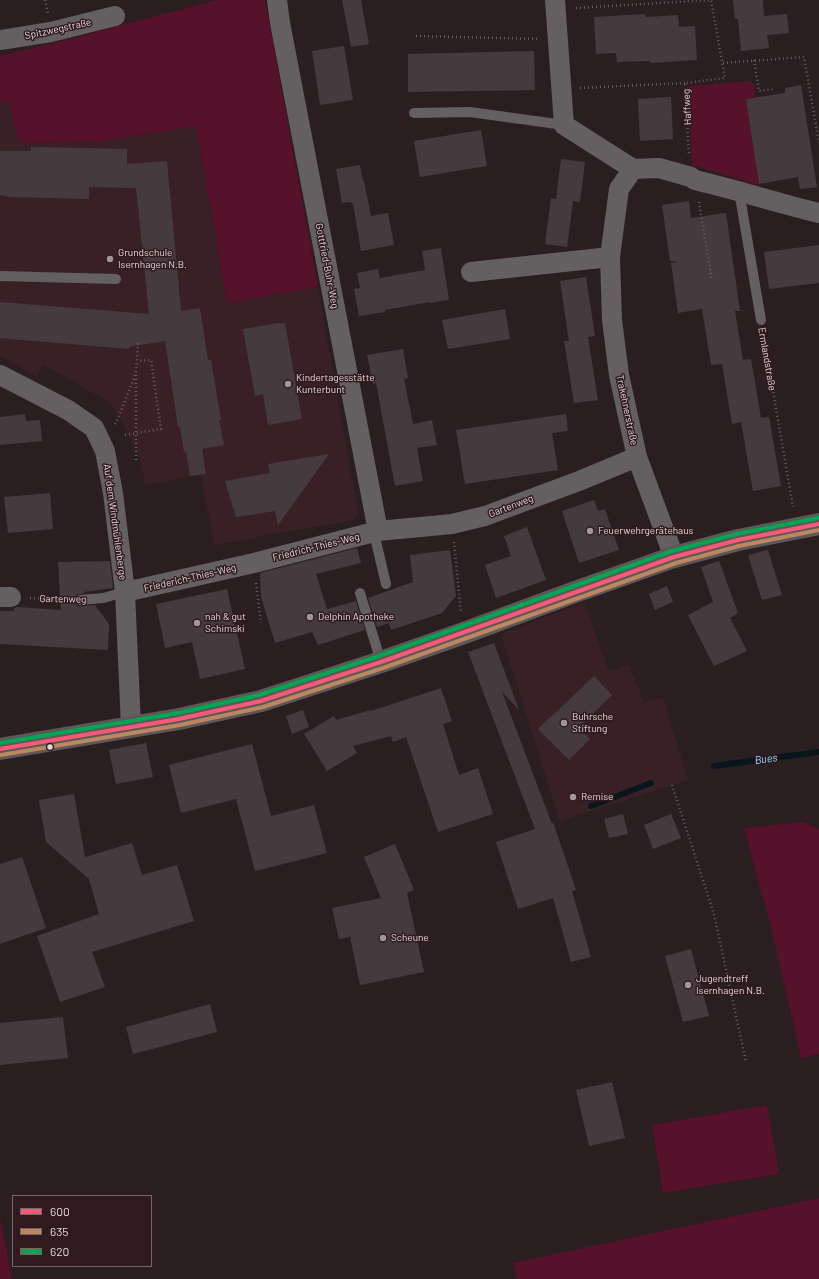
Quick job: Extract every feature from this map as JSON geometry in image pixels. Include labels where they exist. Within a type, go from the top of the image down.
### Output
[{"type":"main road","points":[[0,749],[179,719],[261,701],[381,662],[674,557],[738,540],[819,524]]},
{"type":"street","name":"Gottfried-Buhr-Weg","points":[[278,0],[280,23],[376,532]]},
{"type":"street","points":[[555,5],[564,125],[633,169],[659,168],[819,214]]},
{"type":"street","name":"Spitzwegstraße","points":[[0,40],[51,32],[115,16]]},
{"type":"street","name":"Trakehnerstraße","points":[[633,169],[620,189],[610,257],[612,320],[619,375],[637,457],[674,557]]},
{"type":"street","points":[[471,272],[610,257]]},
{"type":"street","name":"Auf dem Windmühlenberge","points":[[0,375],[68,410],[94,428],[105,450],[113,493],[125,592],[131,726]]},
{"type":"street","name":"Gartenweg","points":[[376,532],[452,524],[485,516],[637,457]]},
{"type":"street","name":"Friedrich-Thies-Weg","points":[[254,563],[376,532]]},
{"type":"street","name":"Friederich-Thies-Weg","points":[[125,592],[254,563]]},
{"type":"lane","points":[[414,113],[470,112],[564,125]]},
{"type":"lane","name":"Ermlandstraße","points":[[739,191],[761,320]]},
{"type":"lane","points":[[0,276],[116,278]]},
{"type":"lane","points":[[376,532],[386,584]]},
{"type":"lane","name":"Gartenweg","points":[[80,600],[103,598],[125,592]]},
{"type":"lane","points":[[360,593],[381,662]]},
{"type":"path","name":"Haffweg","points":[[555,5],[711,0],[725,78],[685,83],[693,179]]},
{"type":"path","points":[[416,36],[557,39]]},
{"type":"path","points":[[723,63],[804,57],[819,143]]},
{"type":"path","points":[[754,60],[759,91],[773,89]]},
{"type":"path","points":[[561,89],[685,83]]},
{"type":"path","points":[[693,179],[712,281]]},
{"type":"path","name":"Ermlandstraße","points":[[761,320],[796,528]]},
{"type":"path","points":[[136,460],[136,373],[138,343]]},
{"type":"path","points":[[125,435],[161,429],[151,360],[138,361]]},
{"type":"path","points":[[99,438],[117,422],[136,373]]},
{"type":"path","points":[[455,550],[464,633]]},
{"type":"path","points":[[254,563],[261,622]]},
{"type":"path","name":"Gartenweg","points":[[6,597],[80,600]]},
{"type":"path","points":[[672,785],[714,914],[746,1062]]},
{"type":"shaded area","points":[[217,0],[265,0],[318,287],[227,303],[196,126],[105,141],[19,143],[8,102],[0,102],[0,56]]},
{"type":"shaded area","points":[[749,81],[754,84],[755,97],[746,99],[759,185],[692,165],[688,88],[691,86]]},
{"type":"shaded area","name":"Grundschule Isernhagen N.B.","points":[[8,101],[19,143],[105,141],[196,126],[227,303],[318,287],[358,512],[353,520],[214,545],[201,475],[145,484],[140,459],[126,429],[114,408],[107,401],[44,365],[36,377],[0,356],[0,102]]},
{"type":"shaded area","name":"Buhrsche Stiftung","points":[[584,602],[609,672],[629,665],[644,702],[663,698],[688,780],[560,821],[501,634]]},
{"type":"shaded area","points":[[803,822],[819,829],[819,1054],[801,1058],[770,923],[744,828]]},
{"type":"shaded area","points":[[767,1105],[779,1174],[663,1193],[652,1125]]},
{"type":"shaded area","points":[[819,1198],[819,1279],[517,1279],[513,1263]]},
{"type":"shaded area","points":[[0,1217],[12,1279],[0,1279]]},
{"type":"building","points":[[342,0],[361,0],[369,44],[351,47]]},
{"type":"building","points":[[733,0],[763,0],[764,16],[787,14],[789,33],[767,35],[769,48],[741,51],[738,19],[735,19]]},
{"type":"building","points":[[645,14],[646,17],[678,15],[679,27],[695,26],[697,60],[650,63],[650,61],[617,62],[616,53],[596,54],[594,17]]},
{"type":"building","points":[[344,46],[353,100],[320,105],[312,51]]},
{"type":"building","points":[[534,51],[535,90],[408,92],[408,54]]},
{"type":"building","points":[[801,85],[817,187],[800,189],[798,177],[759,184],[746,99],[785,93],[785,88]]},
{"type":"building","points":[[671,97],[673,139],[640,141],[638,99]]},
{"type":"building","points":[[481,130],[487,166],[420,177],[414,141]]},
{"type":"building","points":[[31,147],[127,149],[127,164],[167,161],[181,311],[200,308],[208,360],[211,360],[221,420],[219,420],[224,445],[202,449],[206,474],[190,476],[186,451],[184,452],[180,427],[178,427],[165,341],[129,347],[129,349],[0,338],[0,302],[149,314],[136,188],[89,187],[89,199],[10,197],[0,195],[0,151],[31,151]]},
{"type":"building","points":[[561,159],[585,162],[580,202],[573,201],[567,247],[545,244],[551,198],[556,199]]},
{"type":"building","points":[[360,165],[371,216],[388,213],[394,245],[361,251],[353,204],[351,202],[342,203],[336,169]]},
{"type":"building","points":[[689,201],[691,218],[726,213],[740,311],[735,311],[743,360],[751,359],[761,418],[769,417],[781,486],[753,491],[741,422],[732,424],[722,364],[711,365],[702,309],[678,313],[671,263],[679,262],[670,261],[662,205]]},
{"type":"building","points":[[819,245],[819,283],[769,289],[764,252]]},
{"type":"building","points":[[441,248],[449,300],[385,310],[385,312],[359,316],[354,289],[360,288],[357,273],[378,269],[380,278],[425,270],[422,251]]},
{"type":"building","points":[[586,277],[595,336],[588,337],[598,400],[574,403],[564,341],[569,341],[560,281]]},
{"type":"building","points":[[505,309],[510,339],[448,349],[442,320]]},
{"type":"building","points":[[285,323],[302,419],[268,425],[263,394],[255,396],[243,329]]},
{"type":"building","points":[[403,349],[408,378],[404,379],[413,424],[432,420],[437,445],[417,448],[423,481],[395,486],[376,383],[373,384],[367,355]]},
{"type":"building","points":[[25,414],[26,421],[40,420],[42,441],[0,445],[0,417]]},
{"type":"building","points":[[566,414],[568,431],[552,433],[558,470],[465,484],[456,430]]},
{"type":"building","points":[[329,454],[278,525],[275,511],[236,517],[225,481],[270,473],[268,464]]},
{"type":"building","points":[[50,493],[53,529],[8,533],[4,497]]},
{"type":"building","name":"Feuerwehrgerätehaus","points":[[594,500],[598,511],[605,509],[619,550],[579,563],[562,511]]},
{"type":"building","points":[[527,527],[546,580],[496,598],[485,565],[511,556],[504,536]]},
{"type":"building","points":[[357,548],[361,563],[316,574],[327,609],[356,601],[365,630],[318,645],[312,632],[275,643],[261,597],[260,573]]},
{"type":"building","points":[[450,550],[456,596],[442,613],[391,630],[389,623],[377,627],[368,598],[413,582],[410,555]]},
{"type":"building","points":[[768,550],[782,595],[762,600],[748,555]]},
{"type":"building","points":[[110,561],[113,588],[84,592],[85,593],[76,595],[74,600],[74,603],[78,606],[95,605],[109,624],[108,650],[0,644],[0,611],[14,611],[14,608],[17,607],[61,610],[58,562]]},
{"type":"building","points":[[719,561],[738,613],[730,618],[747,651],[714,666],[688,615],[713,602],[701,567]]},
{"type":"building","points":[[667,586],[673,602],[655,610],[649,594]]},
{"type":"building","name":"nah & gut Schimski","points":[[227,589],[245,669],[200,679],[192,642],[165,648],[156,604]]},
{"type":"building","points":[[494,643],[519,710],[502,692],[552,824],[553,822],[576,890],[572,891],[591,957],[571,962],[553,898],[518,909],[496,842],[535,829],[468,652]]},
{"type":"building","name":"Buhrsche Stiftung","points":[[594,676],[612,695],[578,728],[590,739],[569,760],[538,729]]},
{"type":"building","points":[[441,688],[452,721],[443,724],[459,775],[478,768],[493,814],[438,832],[406,737],[393,742],[391,736],[353,746],[357,753],[327,771],[304,734],[334,716],[336,720],[371,711]]},
{"type":"building","points":[[303,710],[309,727],[292,734],[286,716]]},
{"type":"building","points":[[146,743],[153,777],[116,784],[109,750]]},
{"type":"building","points":[[252,744],[271,816],[314,805],[327,853],[255,871],[236,799],[181,813],[169,765]]},
{"type":"building","points":[[74,794],[85,857],[132,843],[142,875],[177,865],[194,921],[92,952],[105,987],[60,1002],[37,936],[99,914],[88,876],[88,878],[46,842],[39,800]]},
{"type":"building","points":[[623,814],[628,834],[609,838],[604,819]]},
{"type":"building","points":[[671,814],[681,838],[653,849],[644,825]]},
{"type":"building","name":"Scheune","points":[[395,844],[414,890],[407,893],[424,972],[360,985],[350,937],[339,939],[332,908],[381,898],[364,857]]},
{"type":"building","points":[[22,857],[46,928],[0,944],[0,864]]},
{"type":"building","name":"Jugendtreff Isernhagen N.B.","points":[[691,949],[709,1016],[683,1022],[665,956]]},
{"type":"building","points":[[210,1004],[217,1032],[133,1054],[126,1027]]},
{"type":"building","points":[[63,1017],[68,1058],[0,1065],[0,1023]]},
{"type":"building","points":[[612,1082],[625,1138],[589,1146],[576,1090]]},
{"type":"waterway","name":"Bues","points":[[714,766],[819,752]]},
{"type":"waterway","name":"Bues","points":[[591,806],[651,783]]},
{"type":"transit line","name":"620","points":[[0,743],[178,713],[259,695],[379,656],[672,551],[737,534],[818,518]]},
{"type":"transit line","name":"600","points":[[0,749],[179,719],[261,701],[381,662],[674,557],[738,540],[819,524]]},
{"type":"transit line","name":"635","points":[[1,755],[180,725],[263,707],[383,668],[676,563],[739,546],[819,530]]},
{"type":"place","name":"Grundschule Isernhagen N.B.","points":[[110,259]]},
{"type":"place","name":"Kindertagesstätte Kunterbunt","points":[[288,384]]},
{"type":"place","name":"Feuerwehrgerätehaus","points":[[590,531]]},
{"type":"place","name":"Delphin Apotheke","points":[[310,617]]},
{"type":"place","name":"nah & gut Schimski","points":[[197,623]]},
{"type":"place","name":"Buhrsche Stiftung","points":[[564,723]]},
{"type":"place","name":"Remise","points":[[573,797]]},
{"type":"place","name":"Scheune","points":[[383,938]]},
{"type":"place","name":"Jugendtreff Isernhagen N.B.","points":[[688,985]]}]
